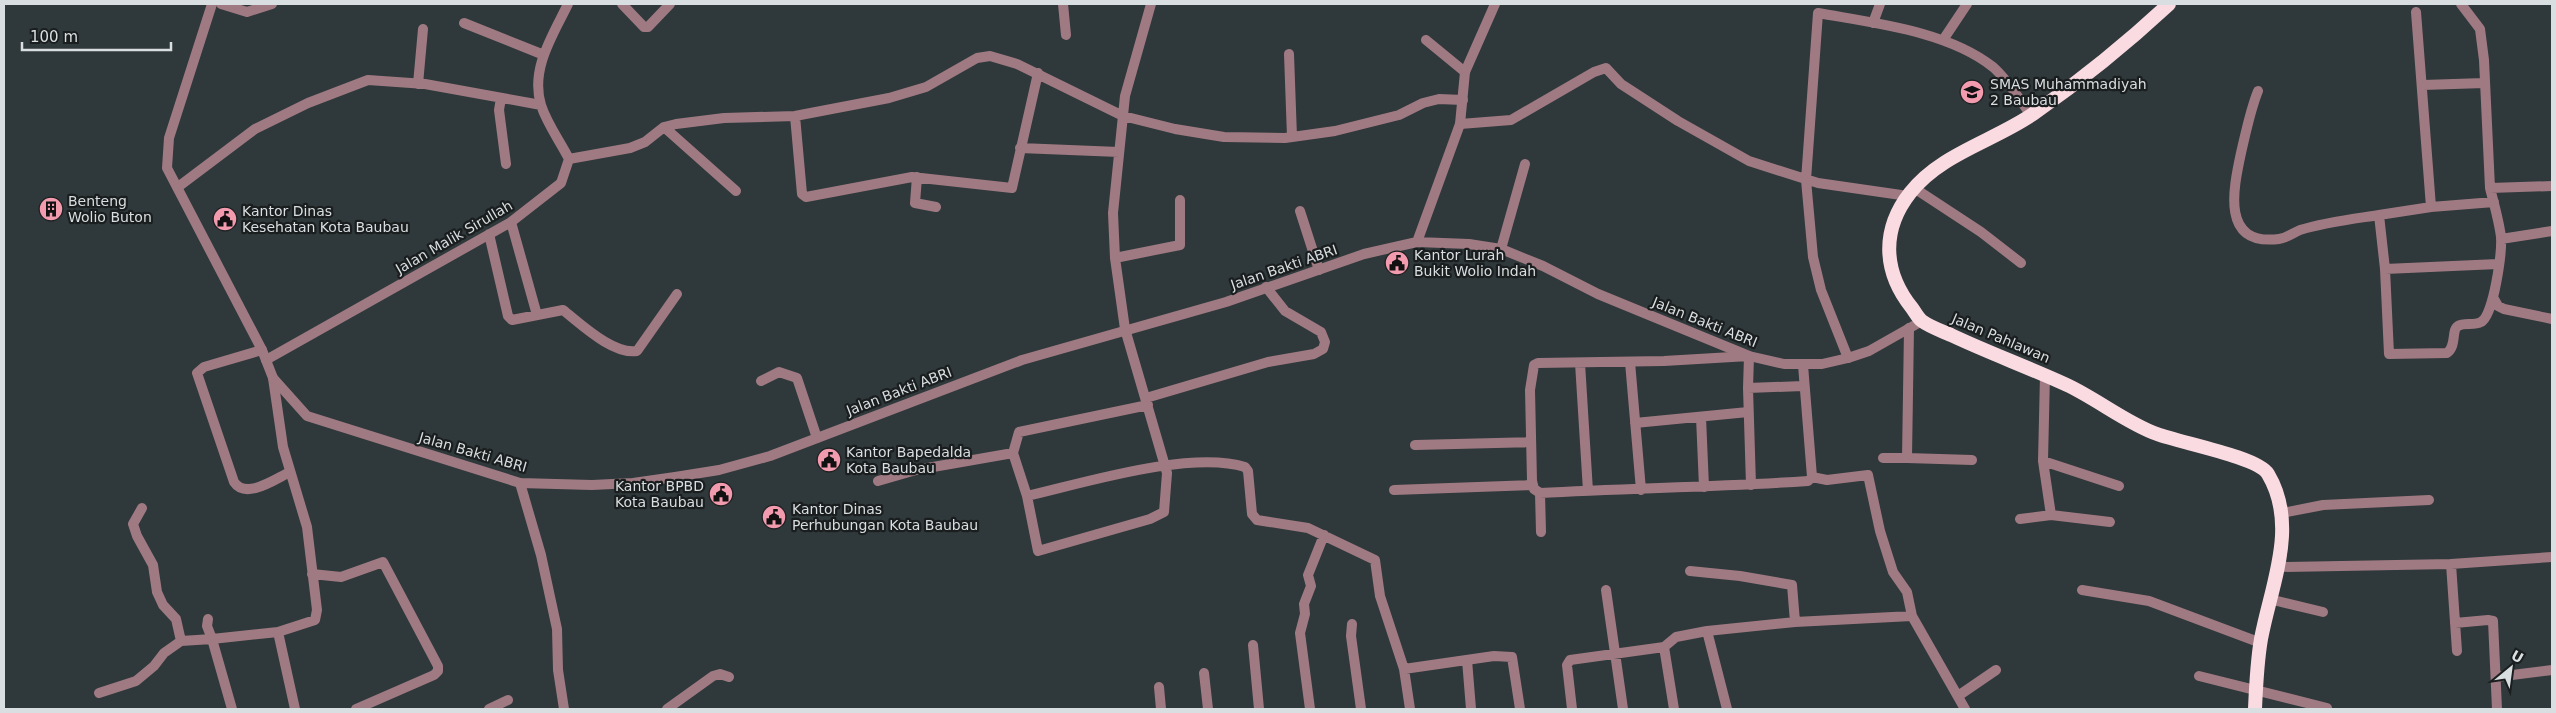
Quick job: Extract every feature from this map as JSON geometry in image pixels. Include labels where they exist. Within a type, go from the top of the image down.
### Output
[{"type":"highway","name":"Jalan Pahlawan","points":[[2164,5],[2090,70],[2031,115],[1932,171],[1911,192],[1892,228],[1890,266],[1904,298],[1922,320],[1969,344],[2091,396],[2151,432],[2260,465],[2275,488],[2282,512],[2282,537],[2279,566],[2269,599],[2261,643],[2255,709]]},
{"type":"street","name":"Jalan Bakti ABRI","points":[[212,4],[169,138],[167,168],[262,350],[273,378],[307,416],[520,483],[592,485],[675,478],[719,470],[770,456],[1022,360],[1125,329],[1226,302],[1364,254],[1417,242],[1469,244],[1501,249],[1543,266],[1598,294],[1750,356],[1784,364],[1803,365],[1848,358],[1869,351],[1922,320]]},
{"type":"street","points":[[221,4],[247,12],[272,4]]},
{"type":"street","points":[[568,4],[544,55],[537,84],[541,105],[569,159],[642,144],[664,127],[724,118],[795,116],[889,98],[926,87],[977,58],[996,57],[1038,73],[1124,116],[1175,129],[1224,137],[1268,139],[1292,137],[1371,124],[1439,99],[1463,100]]},
{"type":"street","points":[[622,4],[644,27],[648,26],[670,4]]},
{"type":"street","points":[[1064,4],[1066,35]]},
{"type":"street","points":[[1151,4],[1128,84],[1113,213],[1115,258],[1125,329],[1147,401],[1167,477],[1162,514],[1038,550],[1028,496],[1014,453],[1017,436],[1020,431],[1147,401],[1268,362],[1314,354],[1323,349],[1325,342],[1320,332],[1285,311],[1266,287]]},
{"type":"street","points":[[1417,242],[1460,124],[1465,72],[1495,4]]},
{"type":"street","points":[[1873,23],[1880,4]]},
{"type":"street","points":[[1943,40],[1967,4]]},
{"type":"street","points":[[2379,215],[2385,269],[2389,354],[2447,353],[2453,348],[2458,325],[2480,322],[2494,299],[2501,239],[2490,188],[2480,29],[2461,4]]},
{"type":"street","points":[[1848,358],[1821,290],[1813,257],[1806,180],[1818,9],[1943,40],[1972,54],[1992,67],[2031,115]]},
{"type":"street","points":[[2416,12],[2431,207]]},
{"type":"street","points":[[464,23],[544,55]]},
{"type":"street","points":[[418,84],[423,29]]},
{"type":"street","points":[[1426,40],[1465,72]]},
{"type":"street","points":[[1289,54],[1292,137]]},
{"type":"street","points":[[1460,124],[1511,120],[1594,72],[1606,68],[1621,84],[1678,121],[1749,161],[1806,180],[1911,192],[1981,232],[2021,263]]},
{"type":"street","points":[[795,116],[802,194],[806,197],[917,177],[989,187],[1012,188],[1038,73]]},
{"type":"street","points":[[178,187],[255,129],[308,103],[368,80],[418,84],[541,105]]},
{"type":"street","points":[[2423,85],[2484,83]]},
{"type":"street","points":[[2258,91],[2248,120],[2234,193],[2235,211],[2243,230],[2255,237],[2279,239],[2299,230],[2340,220],[2431,207],[2494,202]]},
{"type":"street","points":[[501,98],[499,110],[506,164]]},
{"type":"street","points":[[664,127],[736,191]]},
{"type":"street","points":[[1020,148],[1119,152]]},
{"type":"street","name":"Jalan Malik Sirullah","points":[[266,360],[511,222],[561,184],[569,159]]},
{"type":"street","points":[[1501,249],[1525,164]]},
{"type":"street","points":[[917,177],[915,203],[936,207]]},
{"type":"street","points":[[2490,188],[2552,186]]},
{"type":"street","points":[[1115,258],[1180,245],[1180,200]]},
{"type":"street","points":[[1300,211],[1319,270]]},
{"type":"street","points":[[511,222],[536,314]]},
{"type":"street","points":[[2501,239],[2552,231]]},
{"type":"street","points":[[490,234],[509,318],[512,320],[563,310],[594,334],[614,346],[630,352],[637,352],[677,294]]},
{"type":"street","points":[[2385,269],[2498,264]]},
{"type":"street","points":[[2494,299],[2498,306],[2504,309],[2552,318]]},
{"type":"street","points":[[1907,458],[1909,328]]},
{"type":"street","points":[[262,350],[204,368],[197,373],[234,482],[238,487],[244,490],[259,487],[290,472]]},
{"type":"street","points":[[1541,532],[1531,442],[1530,390],[1534,366],[1538,363],[1630,362],[1750,356],[1748,412],[1752,485]]},
{"type":"street","points":[[1630,362],[1641,490]]},
{"type":"street","points":[[1580,363],[1588,490]]},
{"type":"street","points":[[1803,365],[1803,386],[1812,477]]},
{"type":"street","points":[[761,381],[779,372],[796,378],[817,438]]},
{"type":"street","points":[[2045,375],[2043,461],[2050,515]]},
{"type":"street","points":[[99,693],[136,681],[154,666],[164,653],[180,641],[278,632],[314,620],[317,610],[307,527],[290,472],[274,397],[273,378]]},
{"type":"street","points":[[1748,388],[1803,386]]},
{"type":"street","points":[[1636,423],[1748,412]]},
{"type":"street","points":[[1701,417],[1704,487]]},
{"type":"street","points":[[1415,445],[1531,442]]},
{"type":"street","points":[[878,481],[916,470],[1014,453]]},
{"type":"street","points":[[1883,458],[1972,460]]},
{"type":"street","points":[[2043,461],[2119,486]]},
{"type":"street","points":[[1028,496],[1165,465],[1210,463],[1245,467],[1248,471],[1254,518],[1257,520],[1304,526],[1375,560],[1382,604],[1404,669],[1410,709]]},
{"type":"street","points":[[1812,477],[1827,480],[1868,476],[1880,532],[1893,572],[1907,592],[1912,616],[1928,640],[1966,709]]},
{"type":"street","points":[[1394,490],[1641,490],[1808,481],[1812,477]]},
{"type":"street","points":[[520,483],[541,555],[557,629],[558,670],[564,709]]},
{"type":"street","points":[[2282,512],[2323,505],[2429,500]]},
{"type":"street","points":[[142,508],[133,524],[137,536],[153,565],[157,592],[163,605],[176,619],[180,641]]},
{"type":"street","points":[[2020,519],[2050,515],[2110,522]]},
{"type":"street","points":[[1310,709],[1300,633],[1304,620],[1304,604],[1311,586],[1308,575],[1324,535]]},
{"type":"street","points":[[2279,566],[2451,564],[2552,557]]},
{"type":"street","points":[[312,574],[348,576],[383,562],[438,666],[438,671],[434,675],[356,709]]},
{"type":"street","points":[[2451,564],[2457,651]]},
{"type":"street","points":[[1690,572],[1740,576],[1792,585],[1795,622]]},
{"type":"street","points":[[1606,590],[1622,709]]},
{"type":"street","points":[[2082,590],[2149,601],[2261,643]]},
{"type":"street","points":[[2269,599],[2323,612]]},
{"type":"street","points":[[1572,709],[1568,662],[1570,660],[1664,647],[1676,637],[1707,630],[1795,622],[1912,616]]},
{"type":"street","points":[[208,619],[208,626],[232,709]]},
{"type":"street","points":[[2455,623],[2493,621],[2497,709]]},
{"type":"street","points":[[1352,624],[1351,636],[1361,709]]},
{"type":"street","points":[[1707,630],[1728,709]]},
{"type":"street","points":[[278,632],[295,709]]},
{"type":"street","points":[[1253,645],[1259,709]]},
{"type":"street","points":[[1664,647],[1674,709]]},
{"type":"street","points":[[1404,669],[1494,656],[1512,657],[1520,709]]},
{"type":"street","points":[[1466,660],[1472,709]]},
{"type":"street","points":[[1958,696],[1996,670]]},
{"type":"street","points":[[2496,676],[2552,670]]},
{"type":"street","points":[[668,709],[713,676],[720,674],[728,677]]},
{"type":"street","points":[[1204,674],[1208,709]]},
{"type":"street","points":[[2199,676],[2327,708]]},
{"type":"street","points":[[1159,686],[1161,709]]},
{"type":"street","points":[[489,709],[508,700]]},
{"type":"place","name":"SMAS Muhammadiyah 2 Baubau","points":[[1972,92]]},
{"type":"place","name":"Benteng Wolio Buton","points":[[51,209]]},
{"type":"place","name":"Kantor Dinas Kesehatan Kota Baubau","points":[[225,219]]},
{"type":"place","name":"Kantor Lurah Bukit Wolio Indah","points":[[1397,263]]},
{"type":"place","name":"Kantor Bapedalda Kota Baubau","points":[[829,460]]},
{"type":"place","name":"Kantor BPBD Kota Baubau","points":[[721,494]]},
{"type":"place","name":"Kantor Dinas Perhubungan Kota Baubau","points":[[774,517]]}]
